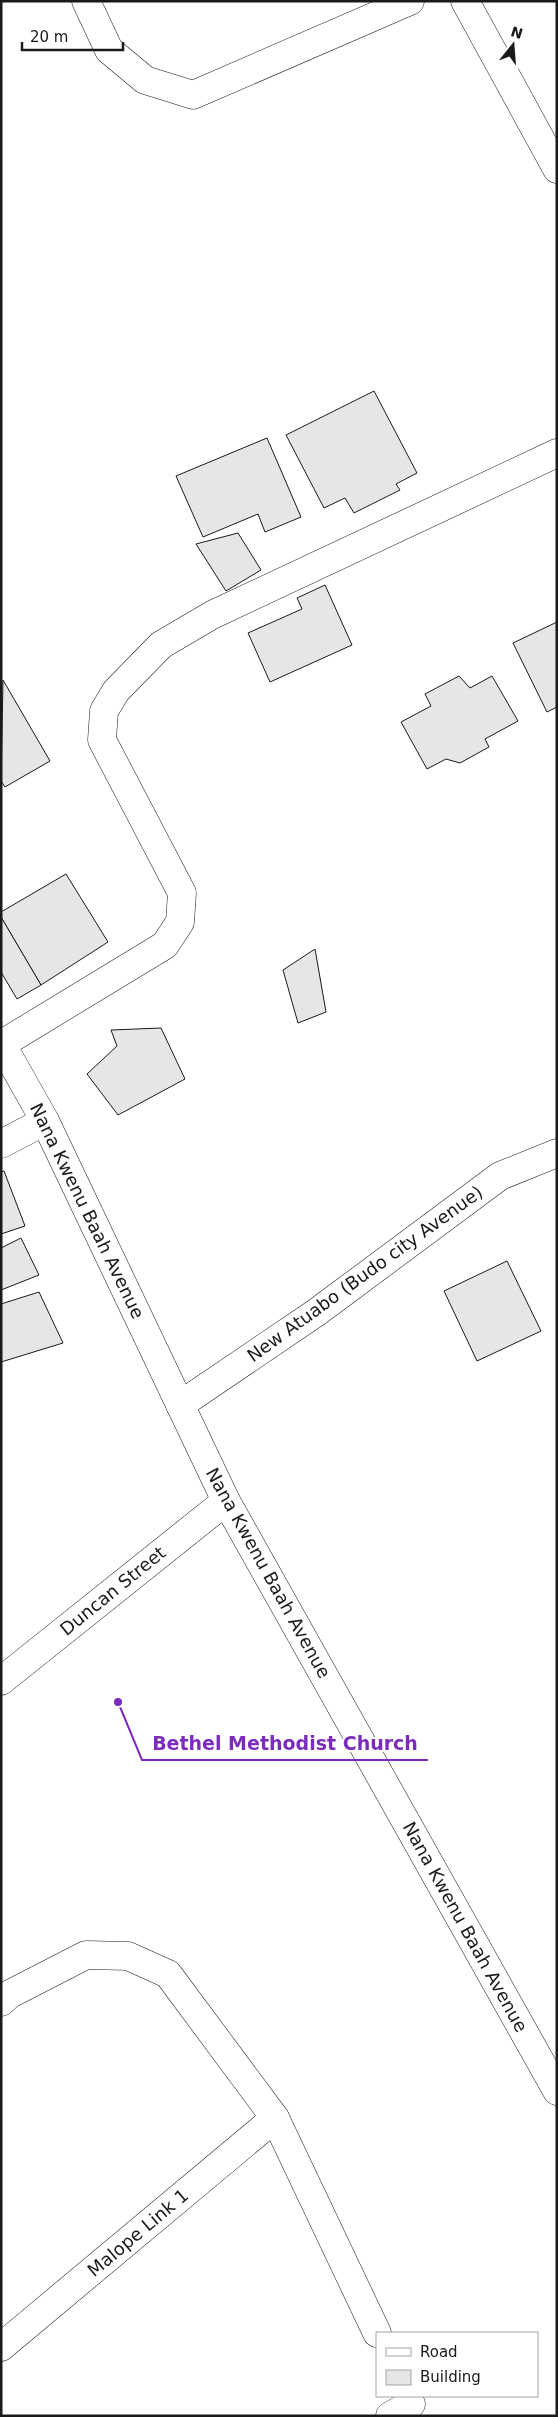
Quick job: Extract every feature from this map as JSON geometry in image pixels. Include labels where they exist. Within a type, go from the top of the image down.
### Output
[{"type":"street","points":[[86,1],[109,50],[145,80],[193,95],[410,1]]},
{"type":"street","points":[[465,1],[548,131],[557,169]]},
{"type":"street","points":[[1,1043],[165,945],[180,922],[182,893],[102,740],[104,711],[116,691],[161,645],[212,615],[557,453]]},
{"type":"street","name":"Nana Kwenu Baah Avenue","points":[[1,1043],[46,1121],[226,1501],[557,2091]]},
{"type":"street","points":[[1,1144],[46,1121]]},
{"type":"street","name":"New Atuabo (Budo city Avenue)","points":[[180,1405],[317,1312],[500,1176],[557,1153]]},
{"type":"street","name":"Duncan Street","points":[[1,1681],[226,1501]]},
{"type":"street","points":[[1,2002],[10,1994],[86,1955],[128,1956],[168,1974],[274,2118],[377,2332]]},
{"type":"street","name":"Malope Link 1","points":[[1,2347],[274,2118]]},
{"type":"building","points":[[374,391],[417,473],[396,484],[400,490],[354,513],[345,498],[324,508],[286,435]]},
{"type":"building","points":[[267,438],[301,517],[265,532],[258,514],[203,537],[176,476]]},
{"type":"building","points":[[238,533],[261,570],[226,591],[196,544]]},
{"type":"building","points":[[325,585],[352,645],[270,682],[248,633],[302,609],[297,598]]},
{"type":"building","points":[[557,622],[557,707],[547,712],[513,643]]},
{"type":"building","points":[[459,676],[470,688],[492,676],[518,721],[485,739],[489,747],[460,763],[446,759],[427,769],[401,722],[431,706],[425,694]]},
{"type":"building","points":[[3,680],[50,761],[5,787],[1,781]]},
{"type":"building","points":[[66,874],[108,942],[41,985],[1,917],[1,912]]},
{"type":"building","points":[[1,917],[41,985],[17,999],[1,972]]},
{"type":"building","points":[[315,949],[326,1012],[298,1023],[283,970]]},
{"type":"building","points":[[161,1028],[185,1079],[118,1115],[87,1074],[117,1046],[111,1030]]},
{"type":"building","points":[[4,1171],[25,1226],[1,1234],[1,1172]]},
{"type":"building","points":[[21,1238],[39,1275],[1,1290],[1,1248]]},
{"type":"building","points":[[507,1261],[541,1331],[477,1361],[444,1291]]},
{"type":"building","points":[[39,1292],[63,1343],[1,1362],[1,1304]]},
{"type":"place","name":"Bethel Methodist Church","points":[[118,1702]]}]
